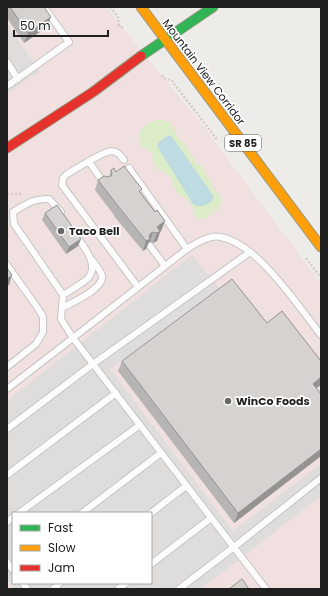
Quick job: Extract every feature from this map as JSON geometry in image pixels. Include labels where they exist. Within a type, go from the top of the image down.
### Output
[{"type":"main road","name":"Mountain View Corridor","points":[[141,7],[321,247]]},
{"type":"main road","points":[[7,148],[93,92],[213,7]]},
{"type":"lane","points":[[7,86],[69,42],[44,7]]},
{"type":"lane","points":[[7,62],[18,79]]},
{"type":"lane","points":[[124,160],[120,154],[111,151],[106,152],[67,174],[63,178],[62,185],[138,287]]},
{"type":"lane","points":[[89,162],[104,183]]},
{"type":"lane","points":[[129,168],[187,249]]},
{"type":"lane","points":[[65,219],[49,198],[39,198],[13,212],[14,224],[63,295],[61,319],[73,338],[266,589]]},
{"type":"lane","points":[[62,308],[93,291],[101,282],[102,276],[74,232]]},
{"type":"lane","points":[[7,389],[187,249],[208,238],[220,236],[245,247],[276,278],[321,335]]},
{"type":"lane","points":[[150,246],[165,266]]},
{"type":"lane","points":[[7,429],[93,364],[250,252]]},
{"type":"lane","points":[[63,295],[88,278],[92,268],[91,257]]},
{"type":"lane","points":[[7,265],[43,317],[43,332],[36,344],[7,367]]},
{"type":"lane","points":[[7,475],[116,394]]},
{"type":"lane","points":[[20,512],[140,425]]},
{"type":"lane","points":[[83,512],[161,453]]},
{"type":"lane","points":[[179,589],[321,478]]},
{"type":"lane","points":[[152,512],[186,486]]},
{"type":"lane","points":[[152,563],[211,518]]},
{"type":"lane","points":[[7,562],[12,568]]},
{"type":"path","points":[[110,7],[118,16],[119,26],[123,28]]},
{"type":"path","points":[[162,75],[163,78],[172,81],[220,143]]},
{"type":"path","points":[[7,194],[23,194]]},
{"type":"path","points":[[303,253],[321,278]]},
{"type":"shaded area","points":[[7,7],[106,7],[207,131],[321,284],[321,589],[7,589]]},
{"type":"shaded area","points":[[7,25],[40,71],[7,93]]},
{"type":"shaded area","points":[[192,255],[219,288],[110,369],[233,531],[321,464],[321,496],[201,589],[14,589],[7,578],[7,401]]},
{"type":"green space","points":[[163,120],[171,123],[178,138],[186,145],[195,162],[203,168],[214,189],[221,197],[222,201],[219,208],[204,219],[200,219],[194,215],[189,201],[175,191],[170,176],[156,168],[151,152],[140,143],[139,131],[151,122]]},
{"type":"water","points":[[169,135],[173,138],[214,197],[208,204],[199,206],[193,204],[157,146],[159,142]]},
{"type":"building","points":[[10,7],[44,7],[51,17],[28,33]]},
{"type":"building","points":[[124,166],[142,189],[139,191],[155,212],[157,210],[165,221],[157,227],[160,231],[157,233],[151,233],[149,236],[150,239],[146,241],[98,180],[104,176],[111,176],[111,170],[114,168],[116,172]]},
{"type":"building","points":[[57,205],[81,239],[69,247],[45,213]]},
{"type":"building","points":[[7,268],[12,275],[7,279]]},
{"type":"building","name":"WinCo Foods","points":[[232,279],[267,323],[282,311],[321,361],[321,377],[313,384],[321,394],[321,449],[238,513],[122,361]]},
{"type":"building","points":[[242,579],[249,589],[229,589]]},
{"type":"traffic: fast","points":[[141,56],[213,7]]},
{"type":"traffic: slow","points":[[141,7],[321,247]]},
{"type":"traffic: jam","points":[[7,148],[93,92],[141,56]]},
{"type":"place","name":"Taco Bell","points":[[61,231]]},
{"type":"place","name":"WinCo Foods","points":[[228,401]]}]
